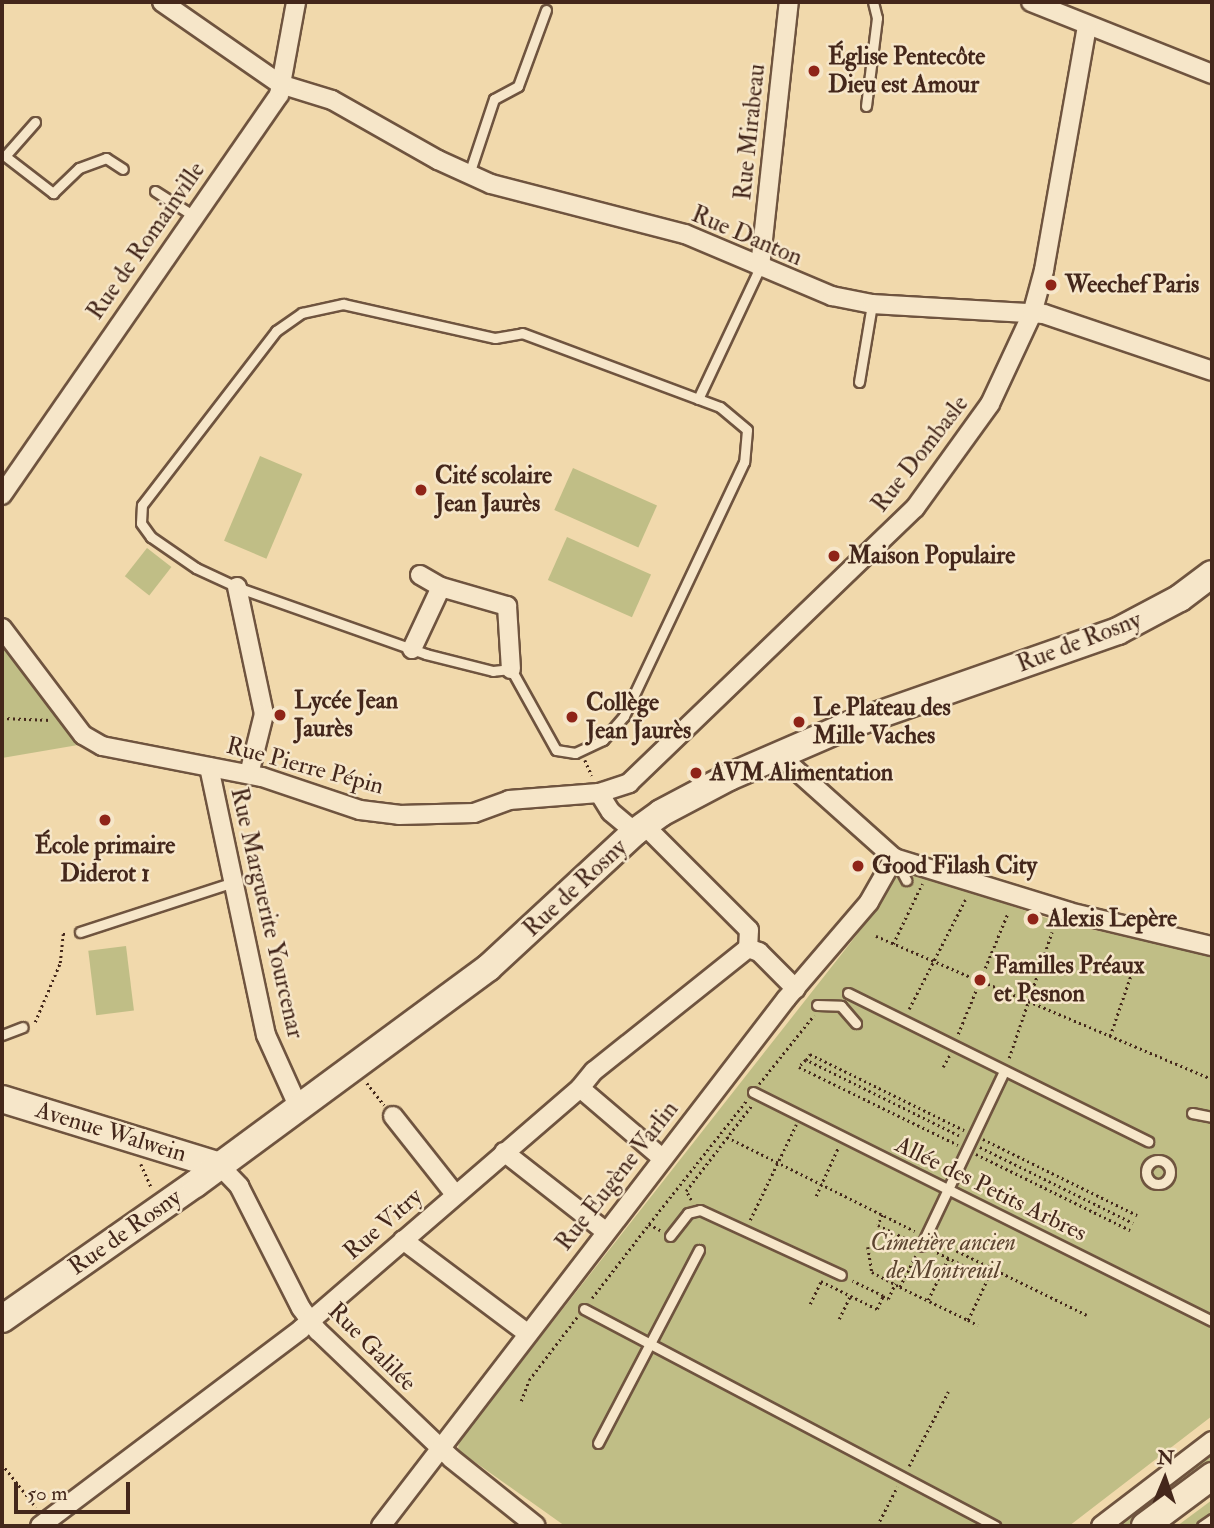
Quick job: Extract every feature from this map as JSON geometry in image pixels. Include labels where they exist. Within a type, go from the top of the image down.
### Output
[{"type":"main road","name":"Rue de Rosny","points":[[2,1319],[219,1166],[488,968],[643,832],[697,793],[846,726],[1118,631],[1180,598],[1212,574]]},
{"type":"main road","name":"Avenue Walwein","points":[[2,1099],[219,1166]]},
{"type":"main road","points":[[1145,1526],[1212,1476]]},
{"type":"street","name":"Rue Danton","points":[[162,2],[280,84],[332,100],[491,184],[685,234],[812,290],[873,304],[1032,314],[1074,323],[1212,371]]},
{"type":"street","name":"Rue de Romainville","points":[[2,495],[279,95],[296,2]]},
{"type":"street","name":"Rue Mirabeau","points":[[760,267],[789,2]]},
{"type":"street","points":[[1031,2],[1212,74]]},
{"type":"street","name":"Rue Dombasle","points":[[599,793],[629,783],[686,733],[915,508],[989,404],[1032,314],[1087,26]]},
{"type":"street","points":[[420,575],[442,587],[507,606],[511,670]]},
{"type":"street","points":[[237,587],[264,714],[249,774]]},
{"type":"street","points":[[412,649],[442,587]]},
{"type":"street","name":"Rue Pierre Pépin","points":[[2,628],[85,738],[102,746],[249,774],[360,810],[399,815],[474,813],[509,800],[599,793]]},
{"type":"street","points":[[779,755],[896,861],[1069,912],[1212,946]]},
{"type":"street","name":"Rue Marguerite Yourcenar","points":[[209,767],[266,1035],[298,1107]]},
{"type":"street","points":[[599,793],[611,812],[643,832],[749,930],[748,948],[759,952],[796,989]]},
{"type":"street","name":"Rue Eugène Varlin","points":[[381,1526],[662,1158],[796,989],[870,902],[896,861]]},
{"type":"street","name":"Rue Vitry","points":[[43,1524],[309,1321],[454,1193],[580,1088],[594,1071],[748,948]]},
{"type":"street","points":[[580,1088],[662,1158]]},
{"type":"street","points":[[393,1116],[454,1193]]},
{"type":"street","points":[[504,1152],[605,1231]]},
{"type":"street","name":"Rue Galilée","points":[[219,1166],[239,1186],[309,1321],[440,1448],[536,1526]]},
{"type":"street","points":[[403,1240],[527,1333]]},
{"type":"street","points":[[1101,1526],[1212,1441]]},
{"type":"lane","points":[[866,106],[877,18],[873,2]]},
{"type":"lane","points":[[469,174],[494,99],[518,86],[546,10]]},
{"type":"lane","points":[[35,121],[5,156],[53,193],[79,168],[106,158],[123,169]]},
{"type":"lane","points":[[155,191],[194,216]]},
{"type":"lane","points":[[698,399],[760,267]]},
{"type":"lane","points":[[343,304],[495,338],[522,333],[698,399],[720,407],[747,430],[744,462],[624,716],[603,740],[582,750],[556,750],[511,670],[492,671],[412,649],[237,587],[196,568],[151,537],[141,523],[142,505],[276,331],[302,313],[343,304]]},
{"type":"lane","points":[[859,382],[873,304]]},
{"type":"lane","points":[[896,861],[906,880]]},
{"type":"lane","points":[[80,932],[234,882]]},
{"type":"lane","points":[[848,993],[1148,1141]]},
{"type":"lane","points":[[818,1008],[837,1004],[856,1023]]},
{"type":"lane","points":[[2,1035],[23,1027]]},
{"type":"lane","points":[[921,1246],[1004,1071]]},
{"type":"lane","name":"Allée des Petits Arbres","points":[[756,1094],[1212,1321]]},
{"type":"lane","points":[[1192,1113],[1212,1116]]},
{"type":"lane","points":[[670,1236],[693,1210],[841,1275]]},
{"type":"lane","points":[[598,1443],[699,1250]]},
{"type":"lane","points":[[584,1309],[995,1526]]},
{"type":"lane","points":[[1202,1526],[1212,1519]]},
{"type":"path","points":[[2,718],[37,722],[60,717]]},
{"type":"path","points":[[582,750],[599,793]]},
{"type":"path","points":[[893,944],[922,884]]},
{"type":"path","points":[[902,1021],[965,900]]},
{"type":"path","points":[[973,978],[983,972],[1007,915]]},
{"type":"path","points":[[1004,1071],[1052,932]]},
{"type":"path","points":[[23,1027],[30,1027],[42,1012],[60,963],[63,934]]},
{"type":"path","points":[[876,936],[973,978],[977,988],[943,1067]]},
{"type":"path","points":[[1110,1036],[1135,963]]},
{"type":"path","points":[[983,972],[988,984]]},
{"type":"path","points":[[977,988],[988,984],[1212,1079]]},
{"type":"path","points":[[693,1210],[686,1191],[818,1008]]},
{"type":"path","points":[[369,1086],[393,1116]]},
{"type":"path","points":[[649,1224],[756,1094]]},
{"type":"path","points":[[745,1231],[801,1116]]},
{"type":"path","points":[[727,1137],[1087,1315]]},
{"type":"path","points":[[816,1196],[844,1138]]},
{"type":"path","points":[[138,1140],[136,1153],[160,1207]]},
{"type":"path","points":[[883,1215],[878,1225],[988,1279],[968,1320]]},
{"type":"path","points":[[900,1287],[921,1246]]},
{"type":"path","points":[[868,1247],[866,1260],[872,1272],[978,1325]]},
{"type":"path","points":[[928,1300],[948,1259]]},
{"type":"path","points":[[841,1275],[888,1298],[895,1284]]},
{"type":"path","points":[[810,1304],[821,1281],[877,1309],[883,1296]]},
{"type":"path","points":[[839,1319],[850,1295]]},
{"type":"path","points":[[877,1526],[948,1392]]},
{"type":"path","points":[[2,1464],[43,1524]]},
{"type":"green space","points":[[260,456],[302,474],[266,559],[224,541]]},
{"type":"green space","points":[[573,468],[657,505],[638,547],[554,510]]},
{"type":"green space","points":[[567,537],[651,574],[632,617],[548,580]]},
{"type":"green space","points":[[147,548],[171,567],[149,595],[125,576]]},
{"type":"green space","points":[[2,643],[78,745],[2,758]]},
{"type":"green space","name":"Cimetière ancien de Montreuil","points":[[908,870],[1058,922],[1212,956],[1212,1416],[1069,1526],[565,1526],[458,1450],[459,1441],[877,909],[897,875]]},
{"type":"green space","points":[[126,946],[134,1011],[96,1015],[88,951]]},
{"type":"green space","points":[[1212,1455],[1212,1462],[1128,1526],[1118,1526]]},
{"type":"green space","points":[[1212,1500],[1212,1526],[1177,1526]]},
{"type":"place","name":"Église Pentecôte Dieu est Amour","points":[[814,71]]},
{"type":"place","name":"Weechef Paris","points":[[1051,285]]},
{"type":"place","name":"Cité scolaire Jean Jaurès","points":[[421,490]]},
{"type":"place","name":"Maison Populaire","points":[[834,556]]},
{"type":"place","name":"Lycée Jean Jaurès","points":[[280,715]]},
{"type":"place","name":"Collège Jean Jaurès","points":[[572,717]]},
{"type":"place","name":"Le Plateau des Mille Vaches","points":[[799,722]]},
{"type":"place","name":"AVM Alimentation","points":[[696,773]]},
{"type":"place","name":"École primaire Diderot 1","points":[[105,820]]},
{"type":"place","name":"Good Filash City","points":[[858,866]]},
{"type":"place","name":"Alexis Lepère","points":[[1033,919]]},
{"type":"place","name":"Familles Préaux et Pesnon","points":[[980,980]]}]
